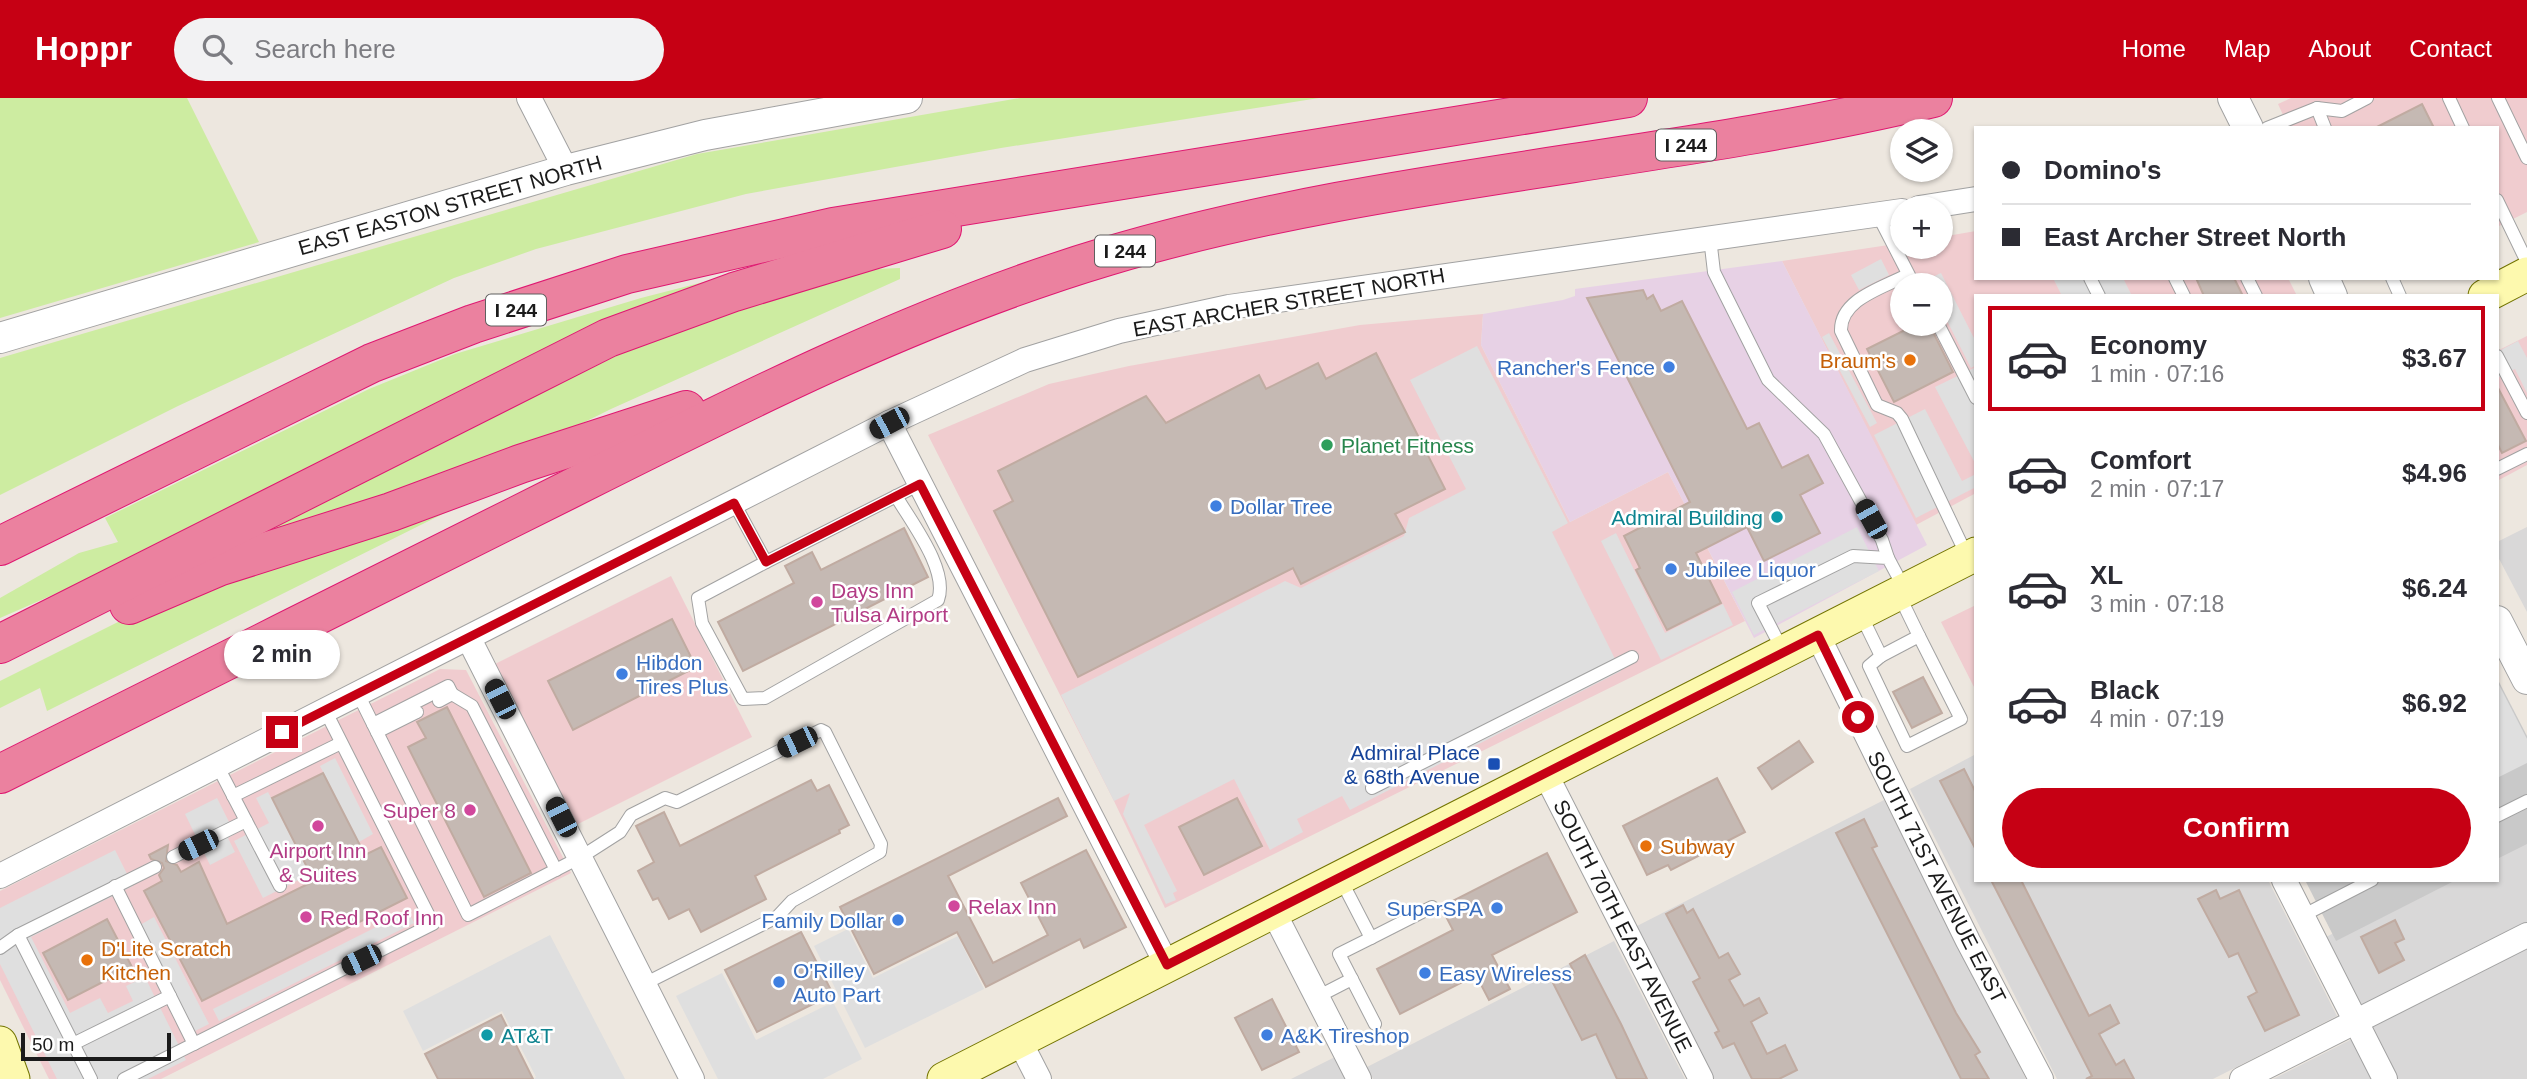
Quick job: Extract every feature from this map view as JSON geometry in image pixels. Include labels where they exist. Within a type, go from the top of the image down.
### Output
[{"type":"highway","name":"I 244","points":[[0,546],[276,407],[372,363],[473,324],[627,274],[833,227],[1629,98]]},
{"type":"highway","name":"I 244","points":[[0,774],[603,472],[828,363],[971,304],[1101,258],[1189,233],[1437,185],[1814,125],[1933,98]]},
{"type":"highway","points":[[0,644],[608,338],[734,292],[1071,188]]},
{"type":"highway","points":[[0,666],[137,601],[218,567],[391,512],[520,464],[828,363]]},
{"type":"main road","points":[[2489,294],[2527,274]]},
{"type":"main road","points":[[944,1079],[979,1071],[1019,1040],[1972,556]]},
{"type":"main road","points":[[0,1043],[13,1079]]},
{"type":"street","points":[[529,98],[566,170]]},
{"type":"street","name":"EAST EASTON STREET NORTH","points":[[0,338],[566,170],[705,135],[871,101],[907,98]]},
{"type":"street","points":[[2233,98],[2247,126]]},
{"type":"street","points":[[1953,203],[1974,199]]},
{"type":"street","name":"EAST ARCHER STREET NORTH","points":[[0,876],[889,423],[1024,360],[1177,318],[1447,274],[1890,213]]},
{"type":"street","points":[[889,423],[1167,965]]},
{"type":"street","points":[[2499,625],[2527,679]]},
{"type":"street","name":"SOUTH 71ST AVENUE EAST","points":[[1818,635],[1968,941],[2040,1079]]},
{"type":"street","points":[[469,639],[692,1079]]},
{"type":"street","name":"SOUTH 70TH EAST AVENUE","points":[[1545,773],[1701,1079]]},
{"type":"street","points":[[2285,882],[2385,1079]]},
{"type":"street","points":[[1273,911],[1359,1079]]},
{"type":"street","points":[[2242,1079],[2527,935]]},
{"type":"street","points":[[1019,1040],[1039,1079]]},
{"type":"lane","points":[[2272,126],[2316,108],[2342,111],[2367,98]]},
{"type":"lane","points":[[2449,98],[2462,126]]},
{"type":"lane","points":[[2498,98],[2527,158]]},
{"type":"lane","points":[[2316,108],[2324,126]]},
{"type":"lane","points":[[2499,204],[2527,262]]},
{"type":"lane","points":[[1878,215],[1907,273]]},
{"type":"lane","points":[[1710,238],[1714,272],[1768,380],[1824,434],[1882,540],[1919,636],[1961,719],[1907,746],[1869,666],[1881,656],[1919,636]]},
{"type":"lane","points":[[1890,289],[1849,306],[1841,318],[1841,331],[1877,405],[1897,413],[1902,419],[1972,556]]},
{"type":"lane","points":[[1944,336],[1974,394]]},
{"type":"lane","points":[[2499,360],[2527,413]]},
{"type":"lane","points":[[2499,468],[2527,454]]},
{"type":"lane","points":[[896,496],[939,572],[942,589],[937,600],[765,698],[743,699],[702,623],[698,598],[766,562],[896,496],[920,484]]},
{"type":"lane","points":[[734,503],[766,562]]},
{"type":"lane","points":[[1784,652],[1758,603],[1853,556],[1888,558]]},
{"type":"lane","points":[[1860,613],[1881,656]]},
{"type":"lane","points":[[1372,788],[1632,657]]},
{"type":"lane","points":[[375,728],[448,686],[452,694],[472,706],[556,870]]},
{"type":"lane","points":[[358,694],[468,915],[581,857],[620,832],[631,815],[665,798],[677,802],[821,730],[881,844],[873,858],[792,901],[777,917],[644,984]]},
{"type":"lane","points":[[439,701],[452,694]]},
{"type":"lane","points":[[124,1079],[433,924],[325,710]]},
{"type":"lane","points":[[375,728],[416,712]]},
{"type":"lane","points":[[485,732],[510,719]]},
{"type":"lane","points":[[233,796],[341,743]]},
{"type":"lane","points":[[217,765],[280,886]]},
{"type":"lane","points":[[2499,815],[2527,801]]},
{"type":"lane","points":[[173,857],[246,821]]},
{"type":"lane","points":[[0,948],[18,935],[155,867]]},
{"type":"lane","points":[[1340,877],[1371,938]]},
{"type":"lane","points":[[2302,916],[2368,882]]},
{"type":"lane","points":[[115,886],[194,1044]]},
{"type":"lane","points":[[1375,1024],[1339,954],[1432,907]]},
{"type":"lane","points":[[18,935],[91,1079]]},
{"type":"lane","points":[[1317,997],[1352,979]]},
{"type":"lane","points":[[73,1044],[170,996]]},
{"type":"shaded area","points":[[2291,98],[2527,98],[2527,212],[2499,226],[2499,126],[2288,126],[2278,104]]},
{"type":"shaded area","points":[[1974,231],[1974,280],[2289,280],[2296,294],[1974,294],[1974,494],[1916,525],[1782,261],[1890,245],[1890,259],[1953,259],[1953,235]]},
{"type":"shaded area","points":[[1881,259],[1889,275],[1859,290],[1851,275]]},
{"type":"shaded area","points":[[1782,261],[1927,545],[1754,638],[1668,472],[1570,522],[1481,345],[1483,314],[1563,300],[1575,296],[1575,289]]},
{"type":"shaded area","points":[[2054,280],[2124,280],[2131,294],[2061,294]]},
{"type":"shaded area","points":[[1953,297],[1974,338],[1974,366],[1971,368],[1953,333]]},
{"type":"shaded area","points":[[1483,314],[1481,345],[1570,522],[1668,472],[1745,621],[1165,908],[1114,801],[928,435],[1049,384],[1129,366],[1360,325]]},
{"type":"shaded area","points":[[1829,333],[1877,423],[1870,427],[1822,337]]},
{"type":"shaded area","points":[[2527,336],[2527,465],[2499,480],[2499,350]]},
{"type":"shaded area","points":[[2518,341],[2527,358],[2527,393],[2515,369],[2499,377],[2499,351]]},
{"type":"shaded area","points":[[1477,346],[1568,523],[1552,532],[1621,671],[1350,810],[1342,796],[1297,819],[1303,832],[1270,850],[1234,779],[1144,825],[1177,891],[1173,893],[1176,900],[1166,904],[1123,814],[1130,793],[1114,801],[1061,695],[1285,581],[1301,588],[1404,536],[1409,518],[1466,489],[1410,380]]},
{"type":"shaded area","points":[[1974,368],[1974,461],[1935,387]]},
{"type":"shaded area","points":[[1925,409],[1962,481],[1974,475],[1974,488],[1916,518],[1874,435]]},
{"type":"shaded area","points":[[1857,527],[1879,571],[1754,635],[1732,592]]},
{"type":"shaded area","points":[[2527,527],[2527,612],[2499,559],[2499,541]]},
{"type":"shaded area","points":[[1616,533],[1665,633],[1723,604],[1733,625],[1661,660],[1601,541]]},
{"type":"shaded area","name":"Hibdon Tires Plus","points":[[671,576],[752,737],[576,825],[495,664]]},
{"type":"shaded area","points":[[1974,606],[1974,687],[1941,622]]},
{"type":"shaded area","points":[[440,669],[466,670],[571,873],[161,1079],[49,1079],[0,980],[0,891]]},
{"type":"shaded area","points":[[2499,682],[2527,736],[2527,844],[2499,858]]},
{"type":"shaded area","points":[[2499,685],[2527,739],[2527,763],[2499,777]]},
{"type":"shaded area","points":[[1974,755],[1974,882],[2269,882],[2337,1016],[2213,1079],[2057,1079],[1910,789]]},
{"type":"shaded area","points":[[335,758],[373,834],[359,842],[320,766]]},
{"type":"shaded area","points":[[268,792],[310,874],[263,898],[234,841],[269,823],[256,798]]},
{"type":"shaded area","points":[[217,798],[235,834],[228,838],[235,852],[210,865],[185,814]]},
{"type":"shaded area","points":[[1884,800],[2026,1079],[1714,1079],[1637,926]]},
{"type":"shaded area","points":[[2527,835],[2527,922],[2361,1006],[2326,937],[2434,882],[2499,882],[2499,849]]},
{"type":"shaded area","points":[[115,850],[133,886],[31,937],[70,1013],[100,998],[108,1013],[133,1001],[126,986],[145,977],[186,1060],[148,1079],[57,1079],[0,964],[0,908]]},
{"type":"shaded area","points":[[2306,882],[2452,882],[2336,941]]},
{"type":"shaded area","points":[[408,911],[414,923],[219,1021],[213,1009]]},
{"type":"shaded area","points":[[154,917],[209,1024],[195,1031],[140,925]]},
{"type":"shaded area","points":[[848,929],[873,978],[958,936],[984,989],[865,1048],[814,946]]},
{"type":"shaded area","points":[[550,935],[625,1079],[534,1079],[536,1077],[502,1011],[423,1051],[403,1011]]},
{"type":"shaded area","points":[[1614,941],[1685,1079],[1373,1079],[1367,1067]]},
{"type":"shaded area","points":[[2527,948],[2527,1079],[2396,1079],[2370,1028]]},
{"type":"shaded area","points":[[722,973],[756,1040],[833,1002],[862,1059],[823,1079],[718,1079],[676,996]]},
{"type":"shaded area","points":[[2352,1039],[2372,1079],[2273,1079]]},
{"type":"shaded area","points":[[1335,1057],[1346,1079],[1291,1079]]},
{"type":"green space","points":[[0,98],[187,98],[259,242],[0,318]]},
{"type":"green space","points":[[1020,98],[1319,98],[1001,148],[746,194],[536,249],[454,278],[178,406],[0,495],[0,358],[697,154]]},
{"type":"green space","points":[[785,261],[0,618],[0,598],[79,553],[118,542],[105,518],[369,389],[455,354],[641,298]]},
{"type":"green space","points":[[900,268],[900,279],[611,409],[522,453],[215,554],[610,350],[851,270]]},
{"type":"green space","points":[[483,494],[47,711],[40,688],[0,708],[0,681],[144,609]]},
{"type":"building","points":[[2422,104],[2433,126],[2379,126]]},
{"type":"building","points":[[2197,280],[2235,280],[2242,294],[2203,294]]},
{"type":"building","name":"Rancher's Fence","points":[[1643,290],[1647,299],[1653,295],[1661,311],[1682,301],[1747,429],[1759,423],[1782,468],[1808,455],[1823,483],[1800,495],[1820,533],[1764,561],[1747,527],[1696,553],[1721,603],[1667,630],[1636,570],[1640,568],[1624,536],[1690,502],[1587,298]]},
{"type":"building","name":"Braum's","points":[[1893,336],[1935,336],[1953,372],[1894,402],[1867,349]]},
{"type":"building","points":[[1376,353],[1445,489],[1395,514],[1405,532],[1301,584],[1293,568],[1078,677],[994,511],[1013,501],[998,471],[1146,396],[1166,423],[1259,375],[1266,389],[1318,363],[1326,379]]},
{"type":"building","points":[[2499,390],[2526,441],[2502,453],[2499,447]]},
{"type":"building","name":"Days Inn Tulsa Airport","points":[[904,528],[928,577],[743,671],[718,622],[794,583],[785,566],[812,552],[821,570]]},
{"type":"building","name":"Hibdon Tires Plus","points":[[672,619],[696,667],[573,730],[548,681]]},
{"type":"building","points":[[1923,677],[1942,713],[1912,728],[1893,692]]},
{"type":"building","name":"Super 8","points":[[447,707],[531,873],[484,897],[408,747],[426,738],[417,722]]},
{"type":"building","points":[[1799,741],[1813,762],[1772,789],[1758,768]]},
{"type":"building","points":[[1964,769],[1974,789],[1974,846],[1940,781]]},
{"type":"building","name":"Red Roof Inn","points":[[323,773],[365,855],[381,847],[407,898],[202,1001],[144,891],[162,881],[159,875],[164,868],[162,863],[151,859],[149,855],[168,845],[166,861],[177,865],[181,872],[199,862],[227,924],[314,881],[272,798]]},
{"type":"building","points":[[1717,778],[1745,832],[1671,870],[1668,865],[1647,875],[1623,826]]},
{"type":"building","points":[[811,780],[817,791],[829,785],[849,825],[839,830],[840,833],[755,876],[766,899],[701,932],[689,909],[669,919],[658,898],[653,900],[638,871],[654,862],[636,826],[664,812],[680,846]]},
{"type":"building","points":[[1058,798],[1067,816],[948,876],[993,963],[1048,935],[1021,883],[1086,850],[1126,927],[1084,948],[1080,939],[986,987],[957,932],[874,974],[840,907]]},
{"type":"building","points":[[1237,798],[1262,846],[1204,875],[1179,827]]},
{"type":"building","points":[[1864,819],[1877,846],[1872,848],[1956,1013],[1980,1052],[1975,1055],[1989,1079],[1961,1079],[1836,833]]},
{"type":"building","points":[[1547,853],[1577,912],[1492,955],[1510,989],[1489,1000],[1476,975],[1400,1014],[1377,969],[1453,930],[1441,907]]},
{"type":"building","points":[[1992,882],[2022,882],[2089,1016],[2110,1005],[2119,1023],[2099,1034],[2116,1065],[2124,1060],[2134,1079],[2086,1079],[2092,1076]]},
{"type":"building","points":[[2216,890],[2220,899],[2239,890],[2299,1015],[2265,1031],[2248,997],[2257,992],[2238,953],[2229,957],[2198,899]]},
{"type":"building","points":[[1683,905],[1687,913],[1693,909],[1719,958],[1728,953],[1740,974],[1729,980],[1744,1006],[1759,998],[1767,1013],[1751,1022],[1767,1054],[1785,1045],[1797,1070],[1779,1079],[1752,1079],[1734,1043],[1723,1048],[1715,1033],[1719,1031],[1693,982],[1700,978],[1666,914]]},
{"type":"building","name":"D'Lite Scratch Kitchen","points":[[107,919],[132,967],[68,1000],[43,953]]},
{"type":"building","points":[[2395,920],[2404,939],[2395,943],[2404,960],[2379,973],[2361,937]]},
{"type":"building","name":"O'Rilley Auto Part","points":[[801,932],[833,994],[757,1032],[725,970]]},
{"type":"building","points":[[1585,955],[1647,1079],[1617,1079],[1596,1034],[1582,1040],[1553,983],[1574,972],[1570,964]]},
{"type":"building","name":"A&K Tireshop","points":[[1272,999],[1299,1052],[1262,1070],[1235,1018]]},
{"type":"building","name":"AT&T","points":[[501,1015],[533,1079],[438,1079],[425,1054]]},
{"type":"place","name":"Braum's","points":[[1910,360]]},
{"type":"place","name":"Rancher's Fence","points":[[1669,367]]},
{"type":"place","name":"Planet Fitness","points":[[1327,445]]},
{"type":"place","name":"Dollar Tree","points":[[1216,506]]},
{"type":"place","name":"Admiral Building","points":[[1777,517]]},
{"type":"place","name":"Jubilee Liquor","points":[[1671,569]]},
{"type":"place","name":"Days Inn Tulsa Airport","points":[[817,602]]},
{"type":"place","name":"Hibdon Tires Plus","points":[[622,674]]},
{"type":"place","name":"Admiral Place & 68th Avenue","points":[[1494,764]]},
{"type":"place","name":"Super 8","points":[[470,810]]},
{"type":"place","name":"Airport Inn & Suites","points":[[318,826]]},
{"type":"place","name":"Subway","points":[[1646,846]]},
{"type":"place","name":"Relax Inn","points":[[954,906]]},
{"type":"place","name":"SuperSPA","points":[[1497,908]]},
{"type":"place","name":"Red Roof Inn","points":[[306,917]]},
{"type":"place","name":"Family Dollar","points":[[898,920]]},
{"type":"place","name":"D'Lite Scratch Kitchen","points":[[87,960]]},
{"type":"place","name":"Easy Wireless","points":[[1425,973]]},
{"type":"place","name":"O'Rilley Auto Part","points":[[779,982]]},
{"type":"place","name":"AT&T","points":[[487,1035]]},
{"type":"place","name":"A&K Tireshop","points":[[1267,1035]]},
{"type":"route","points":[[282,732],[734,503],[766,562],[920,484],[1167,965],[1818,635],[1858,717]]}]
